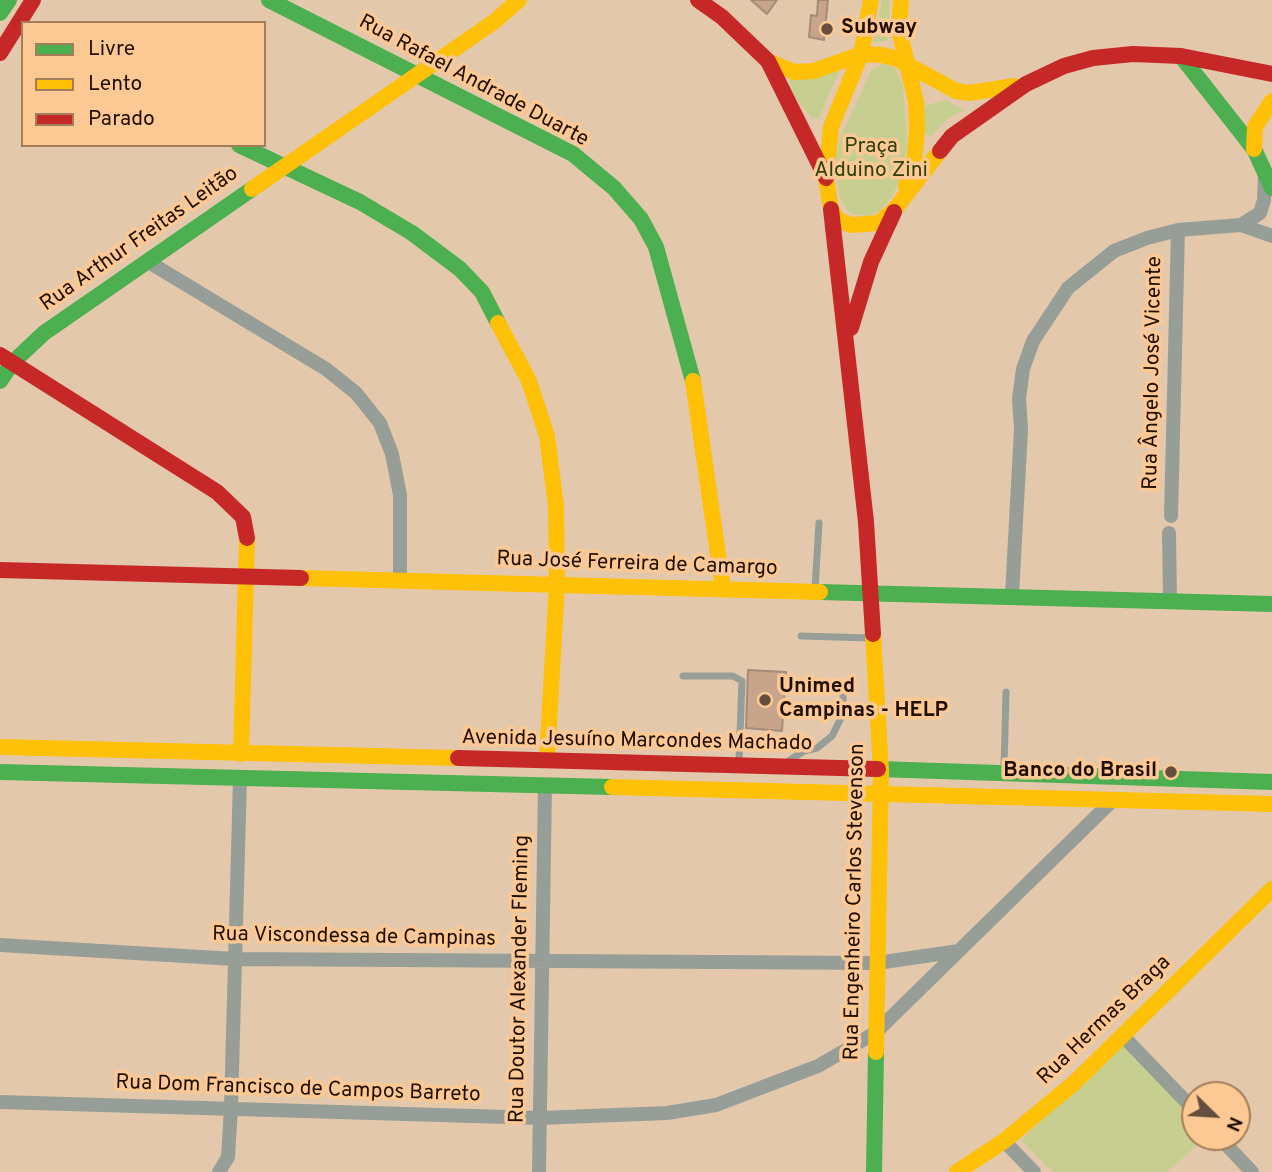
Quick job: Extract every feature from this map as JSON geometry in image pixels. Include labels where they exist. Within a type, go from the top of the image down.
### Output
[{"type":"street","points":[[0,13],[9,0]]},
{"type":"street","points":[[22,21],[33,0]]},
{"type":"street","name":"Rua Rafael Andrade Duarte","points":[[269,0],[420,74],[573,154],[614,188],[641,219],[656,247],[693,378],[723,589]]},
{"type":"street","name":"Rua Arthur Freitas Leitão","points":[[0,381],[6,359],[495,22],[517,0]]},
{"type":"street","points":[[698,0],[722,17],[768,61],[826,178]]},
{"type":"street","points":[[826,178],[831,127],[861,54],[871,0]]},
{"type":"street","points":[[895,209],[914,164],[916,146],[916,102],[899,30],[901,0]]},
{"type":"street","points":[[10,46],[21,24]]},
{"type":"street","points":[[768,61],[794,72],[814,71],[861,54],[891,56],[956,91],[969,93],[1026,84]]},
{"type":"street","points":[[831,209],[838,220],[860,225],[879,223],[895,209],[952,136],[1026,84],[1064,66],[1093,58],[1133,54],[1181,56],[1272,74]]},
{"type":"street","points":[[1181,56],[1254,149],[1268,181],[1260,213],[1241,225]]},
{"type":"street","points":[[1254,149],[1255,127],[1260,115],[1272,101]]},
{"type":"street","points":[[243,147],[360,202],[412,233],[460,269],[482,292],[529,381],[547,436],[556,506],[557,583],[547,760]]},
{"type":"street","name":"Rua Engenheiro Carlos Stevenson","points":[[826,178],[848,339],[870,591],[881,771],[874,1172]]},
{"type":"street","name":"Rua Engenheiro Carlos Stevenson","points":[[848,339],[870,261],[895,209]]},
{"type":"street","points":[[1012,595],[1021,429],[1019,399],[1023,369],[1033,341],[1068,288],[1114,251],[1178,230],[1241,225],[1272,236]]},
{"type":"street","name":"Rua Ângelo José Vicente","points":[[1171,516],[1178,230]]},
{"type":"street","points":[[146,261],[326,369],[356,393],[380,424],[391,454],[400,495],[400,581]]},
{"type":"street","points":[[6,359],[231,502],[243,517],[247,532],[241,754]]},
{"type":"street","points":[[1169,533],[1170,600]]},
{"type":"street","name":"Rua José Ferreira de Camargo","points":[[0,570],[1271,603]]},
{"type":"street","name":"Avenida Jesuíno Marcondes Machado","points":[[0,747],[739,764],[881,771],[1272,782]]},
{"type":"street","points":[[49,749],[49,773]]},
{"type":"street","points":[[365,756],[366,781]]},
{"type":"street","points":[[435,758],[436,783]]},
{"type":"street","points":[[695,788],[696,763]]},
{"type":"street","points":[[784,790],[785,766]]},
{"type":"street","points":[[0,772],[1272,804]]},
{"type":"street","points":[[985,797],[986,774]]},
{"type":"street","points":[[1064,776],[1064,799]]},
{"type":"street","points":[[219,1172],[228,1157],[231,1108],[240,778]]},
{"type":"street","name":"Rua Doutor Alexander Fleming","points":[[539,1172],[545,786]]},
{"type":"street","points":[[1064,799],[1078,808],[1079,833]]},
{"type":"street","name":"Rua Dom Francisco de Campos Barreto","points":[[0,1102],[540,1118],[667,1113],[716,1105],[818,1066],[876,1033],[1113,800]]},
{"type":"street","name":"Rua Hermas Braga","points":[[957,1172],[1004,1141],[1074,1083],[1272,889]]},
{"type":"street","name":"Rua Viscondessa de Campinas","points":[[0,945],[235,959],[541,961],[877,963],[959,951]]},
{"type":"street","points":[[1122,1035],[1181,1096]]},
{"type":"street","points":[[1004,1141],[1034,1172]]},
{"type":"street","points":[[1232,1151],[1252,1172]]},
{"type":"street","points":[[228,1157],[235,1172]]},
{"type":"lane","points":[[815,590],[819,523]]},
{"type":"lane","points":[[801,636],[872,638]]},
{"type":"lane","points":[[683,676],[733,676],[742,681],[739,764]]},
{"type":"lane","points":[[785,766],[804,751],[817,748],[832,736],[843,714],[843,687]]},
{"type":"lane","points":[[1004,774],[1006,692]]},
{"type":"green space","points":[[882,0],[890,0],[888,40],[873,43]]},
{"type":"green space","name":"Praça Alduino Zini","points":[[883,64],[895,68],[903,86],[907,141],[904,167],[893,195],[880,211],[868,216],[856,215],[848,211],[841,200],[836,160],[840,138],[871,71]]},
{"type":"green space","points":[[839,71],[819,118],[813,119],[790,91],[788,80]]},
{"type":"green space","points":[[945,100],[965,110],[950,117],[931,136],[925,134],[923,106]]},
{"type":"green space","points":[[1123,1044],[1181,1105],[1181,1151],[1190,1151],[1167,1172],[1053,1172],[1021,1140]]},
{"type":"building","points":[[751,0],[777,0],[767,14]]},
{"type":"building","points":[[818,0],[828,0],[824,40],[809,37],[811,15],[817,16]]},
{"type":"building","name":"Unimed Campinas - HELP","points":[[748,670],[786,672],[782,731],[746,728]]},
{"type":"traffic: fast","points":[[0,13],[9,0]]},
{"type":"traffic: fast","points":[[269,0],[573,154],[614,188],[641,219],[656,247],[693,381]]},
{"type":"traffic: fast","points":[[1181,56],[1254,149],[1272,188]]},
{"type":"traffic: fast","points":[[243,147],[360,202],[412,233],[460,269],[482,292],[498,323]]},
{"type":"traffic: fast","points":[[0,381],[12,363],[44,333],[252,189]]},
{"type":"traffic: fast","points":[[820,592],[1272,604]]},
{"type":"traffic: fast","points":[[878,769],[1272,782]]},
{"type":"traffic: fast","points":[[0,772],[612,787]]},
{"type":"traffic: fast","points":[[874,1172],[876,1052]]},
{"type":"traffic: slow","points":[[252,189],[495,21],[519,0]]},
{"type":"traffic: slow","points":[[871,0],[861,54],[831,127],[826,178],[831,209],[838,220],[851,225],[879,223],[895,209],[940,151]]},
{"type":"traffic: slow","points":[[901,0],[899,30],[916,102],[917,129],[914,164],[906,185]]},
{"type":"traffic: slow","points":[[768,61],[794,72],[814,71],[861,54],[882,55],[897,59],[956,91],[969,93],[1014,86]]},
{"type":"traffic: slow","points":[[1254,149],[1255,127],[1272,101]]},
{"type":"traffic: slow","points":[[498,323],[529,381],[547,436],[556,506],[557,583],[547,760]]},
{"type":"traffic: slow","points":[[693,381],[723,589]]},
{"type":"traffic: slow","points":[[241,754],[247,538]]},
{"type":"traffic: slow","points":[[301,578],[820,592]]},
{"type":"traffic: slow","points":[[873,634],[881,771],[876,1052]]},
{"type":"traffic: slow","points":[[0,747],[458,758]]},
{"type":"traffic: slow","points":[[612,787],[1272,804]]},
{"type":"traffic: slow","points":[[957,1172],[1004,1141],[1074,1083],[1272,889]]},
{"type":"traffic: jam","points":[[0,53],[33,0]]},
{"type":"traffic: jam","points":[[698,0],[722,17],[768,61],[826,178]]},
{"type":"traffic: jam","points":[[940,151],[952,136],[1026,84],[1064,66],[1093,58],[1133,54],[1181,56],[1272,74]]},
{"type":"traffic: jam","points":[[831,209],[866,522],[873,634]]},
{"type":"traffic: jam","points":[[851,328],[871,262],[894,212]]},
{"type":"traffic: jam","points":[[0,355],[217,492],[243,517],[247,538]]},
{"type":"traffic: jam","points":[[0,570],[301,578]]},
{"type":"traffic: jam","points":[[458,758],[878,769]]},
{"type":"place","name":"Subway","points":[[827,29]]},
{"type":"place","name":"Unimed Campinas - HELP","points":[[765,700]]},
{"type":"place","name":"Banco do Brasil","points":[[1171,772]]}]
